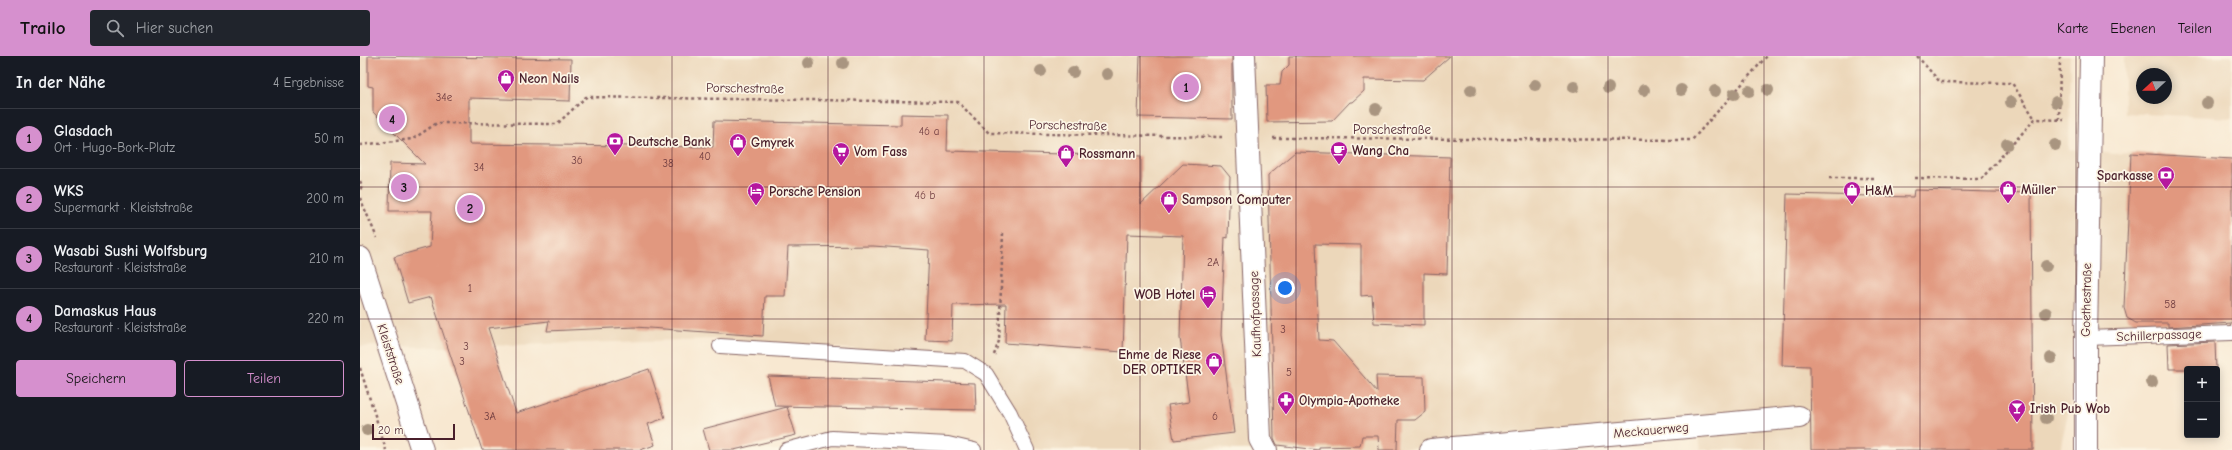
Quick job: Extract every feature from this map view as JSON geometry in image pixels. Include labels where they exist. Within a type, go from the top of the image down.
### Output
[{"type":"street","name":"Kaufhofpassage","points":[[1244,56],[1260,440],[1266,450]]},
{"type":"street","name":"Goethestraße","points":[[2086,450],[2090,56]]},
{"type":"street","name":"Kleiststraße","points":[[360,258],[367,303],[422,450]]},
{"type":"street","name":"Meckauerweg","points":[[1431,450],[1799,417]]},
{"type":"lane","name":"Schillerpassage","points":[[2086,338],[2232,333]]},
{"type":"lane","points":[[720,346],[965,361],[986,374],[1010,413],[1027,450]]},
{"type":"lane","points":[[786,450],[832,438],[948,444],[974,450]]},
{"type":"path","name":"Porschestraße","points":[[360,145],[413,139],[437,123],[558,124],[586,96],[958,102],[989,133],[1248,138],[1692,140],[1767,56]]},
{"type":"path","points":[[1917,56],[1940,82],[2012,83],[2036,119]]},
{"type":"path","points":[[2058,120],[2060,56]]},
{"type":"path","points":[[2036,119],[2064,120]]},
{"type":"path","points":[[1915,178],[1981,179],[2036,119]]},
{"type":"path","points":[[1829,178],[1875,178]]},
{"type":"path","points":[[360,181],[362,185],[360,191]]},
{"type":"path","points":[[360,198],[377,238]]},
{"type":"path","points":[[986,374],[999,341],[1003,232]]},
{"type":"path","points":[[360,368],[386,450]]},
{"type":"shaded area","points":[[360,56],[2070,56],[2069,149],[2114,154],[2131,153],[2232,159],[2232,333],[2084,338],[2060,450],[1701,450],[1697,425],[1387,450],[1232,450],[1220,447],[1185,450],[1045,450],[1032,448],[967,357],[714,339],[447,347],[360,346]]},
{"type":"shaded area","points":[[2124,56],[2232,56],[2232,118],[2124,113]]},
{"type":"building","points":[[368,56],[571,59],[570,101],[469,98],[469,144],[713,147],[714,121],[901,125],[901,114],[948,115],[947,151],[1141,156],[1141,204],[1183,164],[1221,166],[1230,177],[1228,238],[1225,237],[1221,335],[1234,433],[1174,440],[1168,405],[1189,402],[1180,338],[1183,236],[1127,234],[1123,352],[1005,343],[1006,304],[953,305],[952,341],[925,340],[929,250],[873,246],[788,247],[785,296],[765,296],[763,336],[635,327],[547,331],[549,321],[488,328],[516,413],[649,369],[665,418],[648,424],[655,445],[640,450],[482,450],[431,297],[408,303],[394,257],[430,247],[432,211],[389,211],[390,163],[425,164],[373,112],[373,87],[368,86]]},
{"type":"building","points":[[1140,56],[1232,56],[1232,119],[1138,117]]},
{"type":"building","points":[[1289,56],[1450,56],[1423,80],[1364,79],[1364,91],[1352,102],[1350,102],[1332,121],[1267,122],[1266,85],[1280,85],[1282,72],[1289,65]]},
{"type":"building","points":[[1295,152],[1450,157],[1447,274],[1424,273],[1424,325],[1374,323],[1372,295],[1361,296],[1361,245],[1315,244],[1319,340],[1333,341],[1377,392],[1376,376],[1424,377],[1425,412],[1415,420],[1398,420],[1397,450],[1379,450],[1378,436],[1362,436],[1360,446],[1319,447],[1319,450],[1277,445],[1274,438],[1268,175]]},
{"type":"building","points":[[2131,153],[2232,159],[2232,323],[2168,327],[2168,323],[2136,323],[2127,318],[2124,308]]},
{"type":"building","points":[[1914,190],[2031,193],[2033,450],[1811,450],[1810,366],[1782,365],[1787,194],[1913,197]]},
{"type":"building","points":[[2215,342],[2216,366],[2184,366],[2184,369],[2169,369],[2168,344]]},
{"type":"building","points":[[768,376],[975,383],[976,410],[775,406]]},
{"type":"building","points":[[787,407],[796,435],[734,450],[709,450],[703,429]]},
{"type":"place","name":"Glasdach","points":[[1186,87]]},
{"type":"place","name":"Neon Nails","points":[[506,93]]},
{"type":"place","name":"Damaskus Haus","points":[[392,119]]},
{"type":"place","name":"Deutsche Bank","points":[[615,156]]},
{"type":"place","name":"Gmyrek","points":[[738,157]]},
{"type":"place","name":"Wang Cha","points":[[1339,165]]},
{"type":"place","name":"Vom Fass","points":[[841,166]]},
{"type":"place","name":"Rossmann","points":[[1066,168]]},
{"type":"place","name":"Wasabi Sushi Wolfsburg","points":[[404,187]]},
{"type":"place","name":"Sparkasse","points":[[2166,190]]},
{"type":"place","name":"Müller","points":[[2008,204]]},
{"type":"place","name":"H&M","points":[[1852,205]]},
{"type":"place","name":"Porsche Pension","points":[[756,206]]},
{"type":"place","name":"WKS","points":[[470,208]]},
{"type":"place","name":"Sampson Computer","points":[[1169,214]]},
{"type":"place","name":"WOB Hotel","points":[[1208,309]]},
{"type":"place","name":"Ehme de Riese DER OPTIKER","points":[[1214,376]]},
{"type":"place","name":"Olympia-Apotheke","points":[[1286,415]]},
{"type":"place","name":"Irish Pub Wob","points":[[2017,423]]}]
